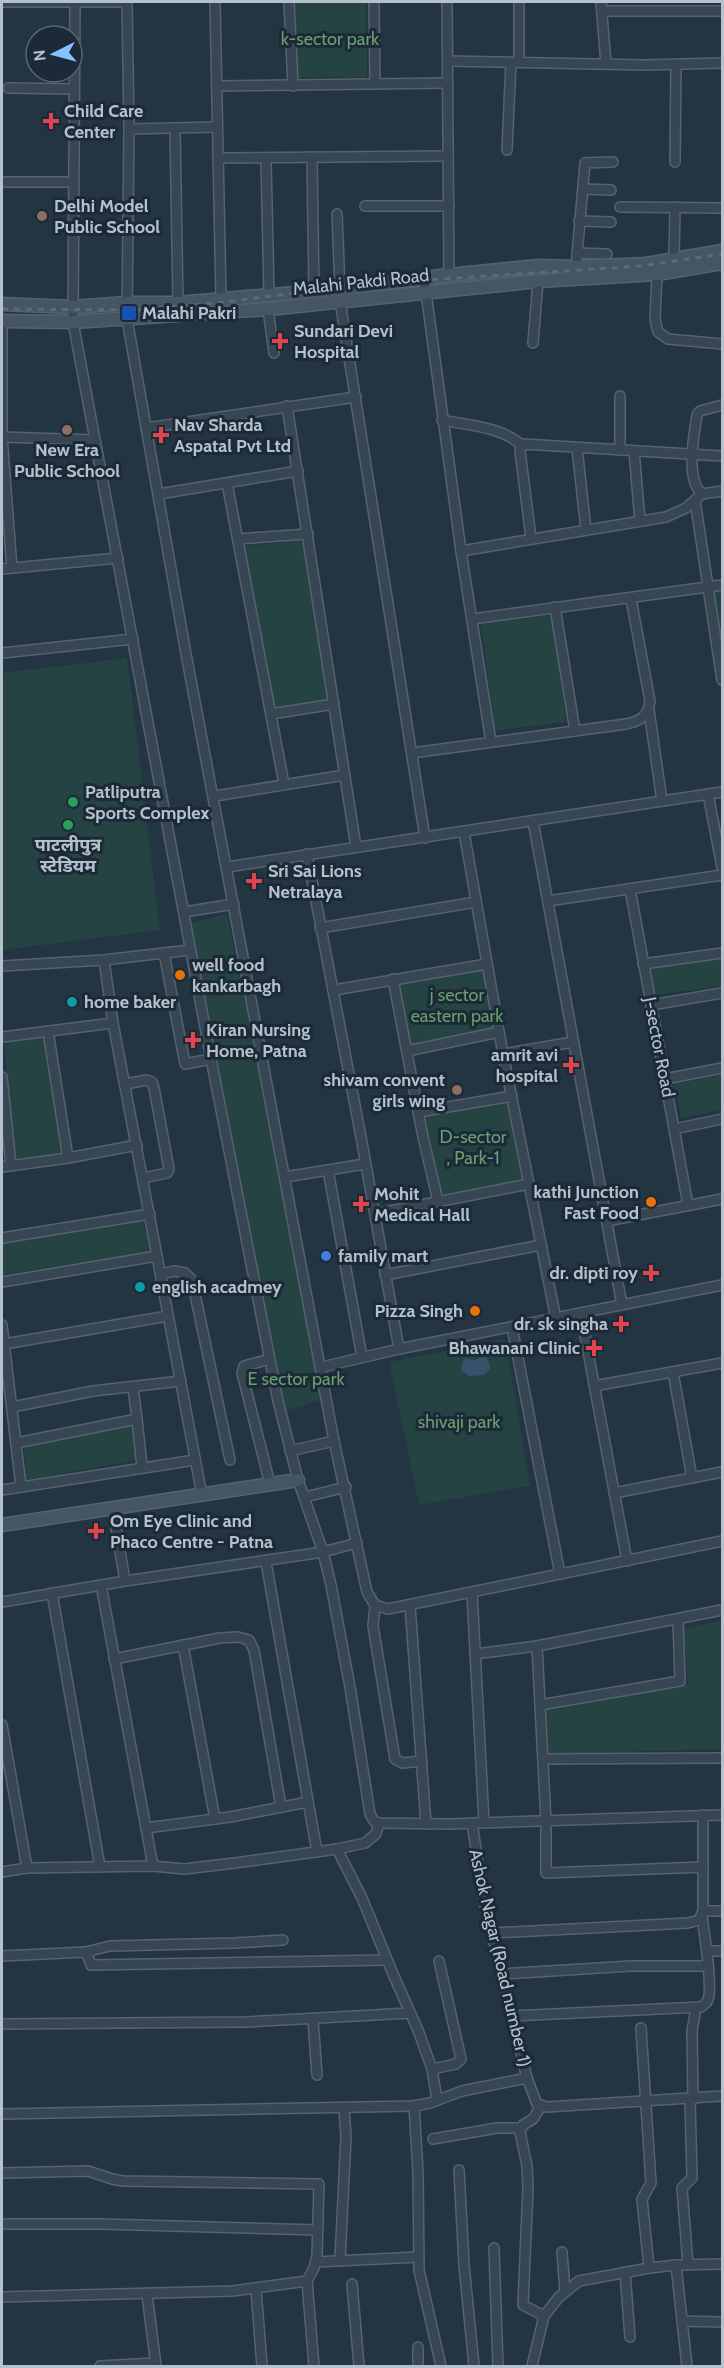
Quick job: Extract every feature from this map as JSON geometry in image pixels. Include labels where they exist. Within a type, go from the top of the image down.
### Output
[{"type":"main road","name":"Malahi Pakdi Road","points":[[7,305],[72,307],[127,303],[178,303],[314,291],[340,295],[426,293],[538,281],[657,274],[723,251]]},
{"type":"main road","name":"Malahi Pakdi Road","points":[[6,321],[73,322],[268,309],[424,278],[538,266],[646,264],[674,259],[723,263]]},
{"type":"main road","points":[[6,321],[7,305]]},
{"type":"main road","points":[[2,1525],[298,1480]]},
{"type":"street","points":[[2,2],[127,2],[129,129],[127,319],[186,654],[215,796],[334,1441],[346,1487],[367,1592],[375,1605],[373,1626],[395,1759],[402,1763],[422,1761]]},
{"type":"street","points":[[214,2],[221,299]]},
{"type":"street","points":[[289,2],[293,86]]},
{"type":"street","points":[[374,2],[375,84]]},
{"type":"street","points":[[447,2],[449,275]]},
{"type":"street","points":[[507,150],[519,2]]},
{"type":"street","points":[[75,3],[73,322],[190,950],[270,1359],[290,1451],[323,1552],[350,1688],[370,1814],[379,1824],[723,1815]]},
{"type":"street","points":[[606,64],[602,6],[723,11]]},
{"type":"street","points":[[448,61],[676,65],[723,63]]},
{"type":"street","points":[[675,162],[676,65]]},
{"type":"street","points":[[217,87],[448,83]]},
{"type":"street","points":[[8,88],[74,90]]},
{"type":"street","points":[[129,129],[217,127]]},
{"type":"street","points":[[175,128],[178,303]]},
{"type":"street","points":[[218,159],[448,156]]},
{"type":"street","points":[[312,157],[314,291]]},
{"type":"street","points":[[266,158],[269,296]]},
{"type":"street","points":[[576,267],[585,163],[614,162]]},
{"type":"street","points":[[2,182],[74,182]]},
{"type":"street","points":[[584,189],[611,190]]},
{"type":"street","points":[[365,206],[449,206]]},
{"type":"street","points":[[620,207],[723,208]]},
{"type":"street","points":[[674,259],[675,207]]},
{"type":"street","points":[[337,214],[340,295],[425,838]]},
{"type":"street","points":[[579,221],[611,222]]},
{"type":"street","points":[[577,253],[607,254]]},
{"type":"street","points":[[657,274],[655,318],[658,332],[668,339],[723,344]]},
{"type":"street","points":[[424,278],[461,551],[492,742]]},
{"type":"street","points":[[533,343],[538,281]]},
{"type":"street","points":[[268,309],[274,353]]},
{"type":"street","points":[[6,321],[2,437],[12,567]]},
{"type":"street","points":[[620,396],[620,450]]},
{"type":"street","points":[[146,428],[356,397]]},
{"type":"street","points":[[723,405],[700,411],[692,455],[693,478],[699,497],[707,589],[723,680]]},
{"type":"street","points":[[287,406],[356,847]]},
{"type":"street","points":[[442,420],[503,435],[521,445],[723,456]]},
{"type":"street","points":[[2,437],[95,440]]},
{"type":"street","points":[[521,445],[531,538]]},
{"type":"street","points":[[577,448],[586,530]]},
{"type":"street","points":[[634,451],[640,522]]},
{"type":"street","points":[[159,494],[298,471]]},
{"type":"street","points":[[227,483],[284,784]]},
{"type":"street","points":[[461,551],[640,522],[677,513],[699,497],[723,491]]},
{"type":"street","points":[[238,539],[308,534]]},
{"type":"street","points":[[2,569],[118,558]]},
{"type":"street","points":[[472,619],[707,589],[723,585]]},
{"type":"street","points":[[631,599],[648,687],[649,710],[662,801]]},
{"type":"street","points":[[555,607],[575,731]]},
{"type":"street","points":[[2,653],[133,639]]},
{"type":"street","points":[[271,714],[334,704]]},
{"type":"street","points":[[412,753],[637,722],[649,710]]},
{"type":"street","points":[[215,796],[345,775]]},
{"type":"street","points":[[227,867],[723,792]]},
{"type":"street","points":[[708,794],[723,867]]},
{"type":"street","points":[[533,821],[622,1305]]},
{"type":"street","points":[[464,832],[503,1054],[556,1318]]},
{"type":"street","points":[[307,854],[399,1349]]},
{"type":"street","points":[[548,901],[723,875]]},
{"type":"street","name":"J-sector Road","points":[[630,889],[688,1205]]},
{"type":"street","points":[[320,928],[476,902]]},
{"type":"street","points":[[184,912],[234,904]]},
{"type":"street","points":[[2,966],[104,960],[190,950]]},
{"type":"street","points":[[164,953],[185,1064],[211,1059]]},
{"type":"street","points":[[643,964],[723,953]]},
{"type":"street","points":[[104,960],[113,1023],[202,1495]]},
{"type":"street","points":[[334,990],[487,964]]},
{"type":"street","points":[[393,979],[438,1201]]},
{"type":"street","points":[[651,1005],[723,993]]},
{"type":"street","points":[[2,1037],[113,1023]]},
{"type":"street","points":[[48,1031],[68,1158]]},
{"type":"street","points":[[407,1051],[499,1032]]},
{"type":"street","points":[[503,1054],[573,1042]]},
{"type":"street","points":[[665,1079],[723,1068]]},
{"type":"street","points":[[2,1077],[6,1167],[137,1145]]},
{"type":"street","points":[[125,1084],[147,1080],[152,1082],[154,1088],[169,1169],[167,1173],[143,1178]]},
{"type":"street","points":[[419,1112],[512,1096]]},
{"type":"street","points":[[674,1129],[723,1119]]},
{"type":"street","points":[[285,1177],[366,1164]]},
{"type":"street","points":[[328,1170],[362,1358]]},
{"type":"street","points":[[375,1214],[529,1184]]},
{"type":"street","points":[[607,1221],[723,1199]]},
{"type":"street","points":[[2,1238],[150,1214]]},
{"type":"street","points":[[385,1275],[542,1245]]},
{"type":"street","points":[[2,1282],[158,1256]]},
{"type":"street","points":[[161,1274],[174,1271],[185,1273],[192,1280],[230,1460]]},
{"type":"street","points":[[322,1367],[399,1349],[723,1285]]},
{"type":"street","points":[[581,1314],[627,1561]]},
{"type":"street","points":[[4,1344],[168,1316]]},
{"type":"street","points":[[2,1325],[21,1487]]},
{"type":"street","points":[[512,1327],[560,1574]]},
{"type":"street","points":[[270,1359],[244,1366],[242,1373],[270,1484]]},
{"type":"street","points":[[594,1386],[723,1363]]},
{"type":"street","points":[[673,1372],[692,1478]]},
{"type":"street","points":[[12,1407],[93,1391],[181,1381]]},
{"type":"street","points":[[133,1388],[142,1467]]},
{"type":"street","points":[[16,1443],[137,1419]]},
{"type":"street","points":[[290,1451],[334,1441]]},
{"type":"street","points":[[2,1490],[195,1460]]},
{"type":"street","points":[[614,1492],[723,1472]]},
{"type":"street","points":[[305,1497],[346,1487]]},
{"type":"street","points":[[113,1509],[125,1581]]},
{"type":"street","points":[[375,1605],[388,1609],[410,1605],[723,1541]]},
{"type":"street","points":[[2,1602],[125,1581],[266,1562],[323,1552],[357,1543]]},
{"type":"street","points":[[266,1562],[317,1852]]},
{"type":"street","points":[[101,1585],[153,1866]]},
{"type":"street","points":[[472,1592],[484,1822]]},
{"type":"street","points":[[52,1593],[100,1867]]},
{"type":"street","points":[[410,1605],[426,1824]]},
{"type":"street","points":[[475,1654],[537,1646],[723,1610]]},
{"type":"street","points":[[540,1705],[680,1681],[678,1619]]},
{"type":"street","points":[[114,1659],[238,1637],[244,1637],[252,1644],[282,1807]]},
{"type":"street","points":[[183,1645],[215,1819]]},
{"type":"street","points":[[537,1646],[546,1821],[546,1873],[703,1867]]},
{"type":"street","points":[[2,1725],[27,1868]]},
{"type":"street","points":[[543,1759],[723,1758]]},
{"type":"street","points":[[146,1828],[215,1819],[308,1802]]},
{"type":"street","points":[[511,2016],[696,2008],[705,2004],[708,1999],[707,1951],[702,1913],[704,1815]]},
{"type":"street","name":"Ashok Nagar (Road number 1)","points":[[472,1823],[477,1869],[511,2016],[531,2092],[537,2104],[541,2106]]},
{"type":"street","points":[[2,1872],[27,1868],[153,1866],[192,1868],[338,1849],[365,1843],[372,1839],[379,1824]]},
{"type":"street","points":[[338,1849],[362,1899],[410,2013],[432,2069],[437,2100]]},
{"type":"street","points":[[702,1913],[723,1911]]},
{"type":"street","points":[[492,1933],[688,1923],[699,1920],[702,1913]]},
{"type":"street","points":[[2,1956],[86,1952],[110,1946],[283,1940]]},
{"type":"street","points":[[707,1951],[723,1951]]},
{"type":"street","points":[[86,1952],[91,1965],[387,1960]]},
{"type":"street","points":[[432,2069],[456,2064],[461,2059],[440,1961]]},
{"type":"street","points":[[502,1974],[631,1966],[707,1966]]},
{"type":"street","points":[[688,2265],[682,2188],[692,2178],[692,2031],[696,2008]]},
{"type":"street","points":[[2,2024],[151,2024],[313,2020],[410,2013]]},
{"type":"street","points":[[313,2020],[317,2075]]},
{"type":"street","points":[[642,2028],[651,2184],[642,2199],[649,2268]]},
{"type":"street","points":[[2,2115],[414,2106],[462,2091],[527,2078]]},
{"type":"street","points":[[433,2139],[497,2128],[521,2128],[537,2114],[541,2106],[723,2096]]},
{"type":"street","points":[[414,2106],[418,2172],[418,2258],[422,2288],[441,2367]]},
{"type":"street","points":[[340,2260],[342,2178],[346,2143],[344,2108]]},
{"type":"street","points":[[521,2128],[528,2188],[523,2305],[544,2316]]},
{"type":"street","points":[[459,2170],[464,2265],[474,2367]]},
{"type":"street","points":[[2,2173],[88,2171],[123,2181],[319,2184],[316,2262],[307,2281],[314,2367]]},
{"type":"street","points":[[2,2224],[99,2224],[318,2230]]},
{"type":"street","points":[[494,2248],[498,2367]]},
{"type":"street","points":[[562,2252],[565,2291]]},
{"type":"street","points":[[316,2262],[418,2258]]},
{"type":"street","points":[[532,2367],[544,2316],[565,2291],[585,2279],[625,2271],[676,2265],[723,2264]]},
{"type":"street","points":[[676,2265],[687,2367]]},
{"type":"street","points":[[625,2271],[630,2337]]},
{"type":"street","points":[[2,2298],[256,2289],[263,2286],[307,2281]]},
{"type":"street","points":[[352,2284],[359,2367]]},
{"type":"street","points":[[256,2289],[262,2367]]},
{"type":"street","points":[[100,2367],[156,2365],[147,2294]]},
{"type":"street","points":[[682,2321],[723,2322]]},
{"type":"street","points":[[418,2347],[418,2367]]},
{"type":"green space","name":"k-sector park","points":[[294,2],[366,2],[367,77],[294,77]]},
{"type":"green space","points":[[306,541],[331,701],[273,712],[241,546]]},
{"type":"green space","points":[[722,586],[722,656],[710,588]]},
{"type":"green space","points":[[552,615],[566,722],[495,731],[481,624]]},
{"type":"green space","name":"Patliputra Sports Complex","points":[[127,658],[160,930],[2,950],[2,673]]},
{"type":"green space","name":"E sector park","points":[[227,914],[325,1399],[277,1413],[191,923]]},
{"type":"green space","points":[[722,956],[722,986],[656,995],[650,967]]},
{"type":"green space","name":"j sector eastern park","points":[[483,970],[495,1028],[407,1046],[396,984]]},
{"type":"green space","points":[[44,1035],[63,1153],[14,1160],[4,1040]]},
{"type":"green space","points":[[722,1075],[722,1110],[681,1118],[674,1084]]},
{"type":"green space","name":"D-sector , Park-1","points":[[508,1100],[523,1182],[517,1181],[439,1195],[425,1115]]},
{"type":"green space","points":[[142,1219],[150,1252],[2,1275],[2,1242]]},
{"type":"green space","name":"shivaji park","points":[[505,1339],[530,1486],[419,1505],[389,1362]]},
{"type":"green space","points":[[133,1423],[137,1460],[26,1480],[24,1448]]},
{"type":"green space","points":[[722,1620],[722,1749],[549,1754],[545,1707],[688,1684],[684,1629]]},
{"type":"water","points":[[484,1356],[491,1368],[484,1375],[469,1376],[461,1370],[465,1358],[475,1360]]},
{"type":"railway","points":[[2,309],[129,310],[218,303],[363,284],[642,266],[722,254]]},
{"type":"place","name":"Child Care Center","points":[[51,121]]},
{"type":"place","name":"Delhi Model Public School","points":[[42,216]]},
{"type":"place","name":"Malahi Pakri","points":[[129,313]]},
{"type":"place","name":"Sundari Devi Hospital","points":[[280,341]]},
{"type":"place","name":"New Era Public School","points":[[67,430]]},
{"type":"place","name":"Nav Sharda Aspatal Pvt Ltd","points":[[161,435]]},
{"type":"place","name":"Patliputra Sports Complex","points":[[73,802]]},
{"type":"place","name":"पाटलीपुत्र स्टेडियम","points":[[68,825]]},
{"type":"place","name":"Sri Sai Lions Netralaya","points":[[254,881]]},
{"type":"place","name":"well food kankarbagh","points":[[180,975]]},
{"type":"place","name":"home baker","points":[[72,1002]]},
{"type":"place","name":"Kiran Nursing Home, Patna","points":[[193,1040]]},
{"type":"place","name":"amrit avi hospital","points":[[571,1065]]},
{"type":"place","name":"shivam convent girls wing","points":[[457,1090]]},
{"type":"place","name":"kathi Junction Fast Food","points":[[651,1202]]},
{"type":"place","name":"Mohit Medical Hall","points":[[361,1204]]},
{"type":"place","name":"family mart","points":[[326,1256]]},
{"type":"place","name":"dr. dipti roy","points":[[651,1273]]},
{"type":"place","name":"english acadmey","points":[[140,1287]]},
{"type":"place","name":"Pizza Singh","points":[[475,1311]]},
{"type":"place","name":"dr. sk singha","points":[[621,1324]]},
{"type":"place","name":"Bhawanani Clinic","points":[[594,1348]]},
{"type":"place","name":"Om Eye Clinic and Phaco Centre - Patna","points":[[96,1531]]}]
